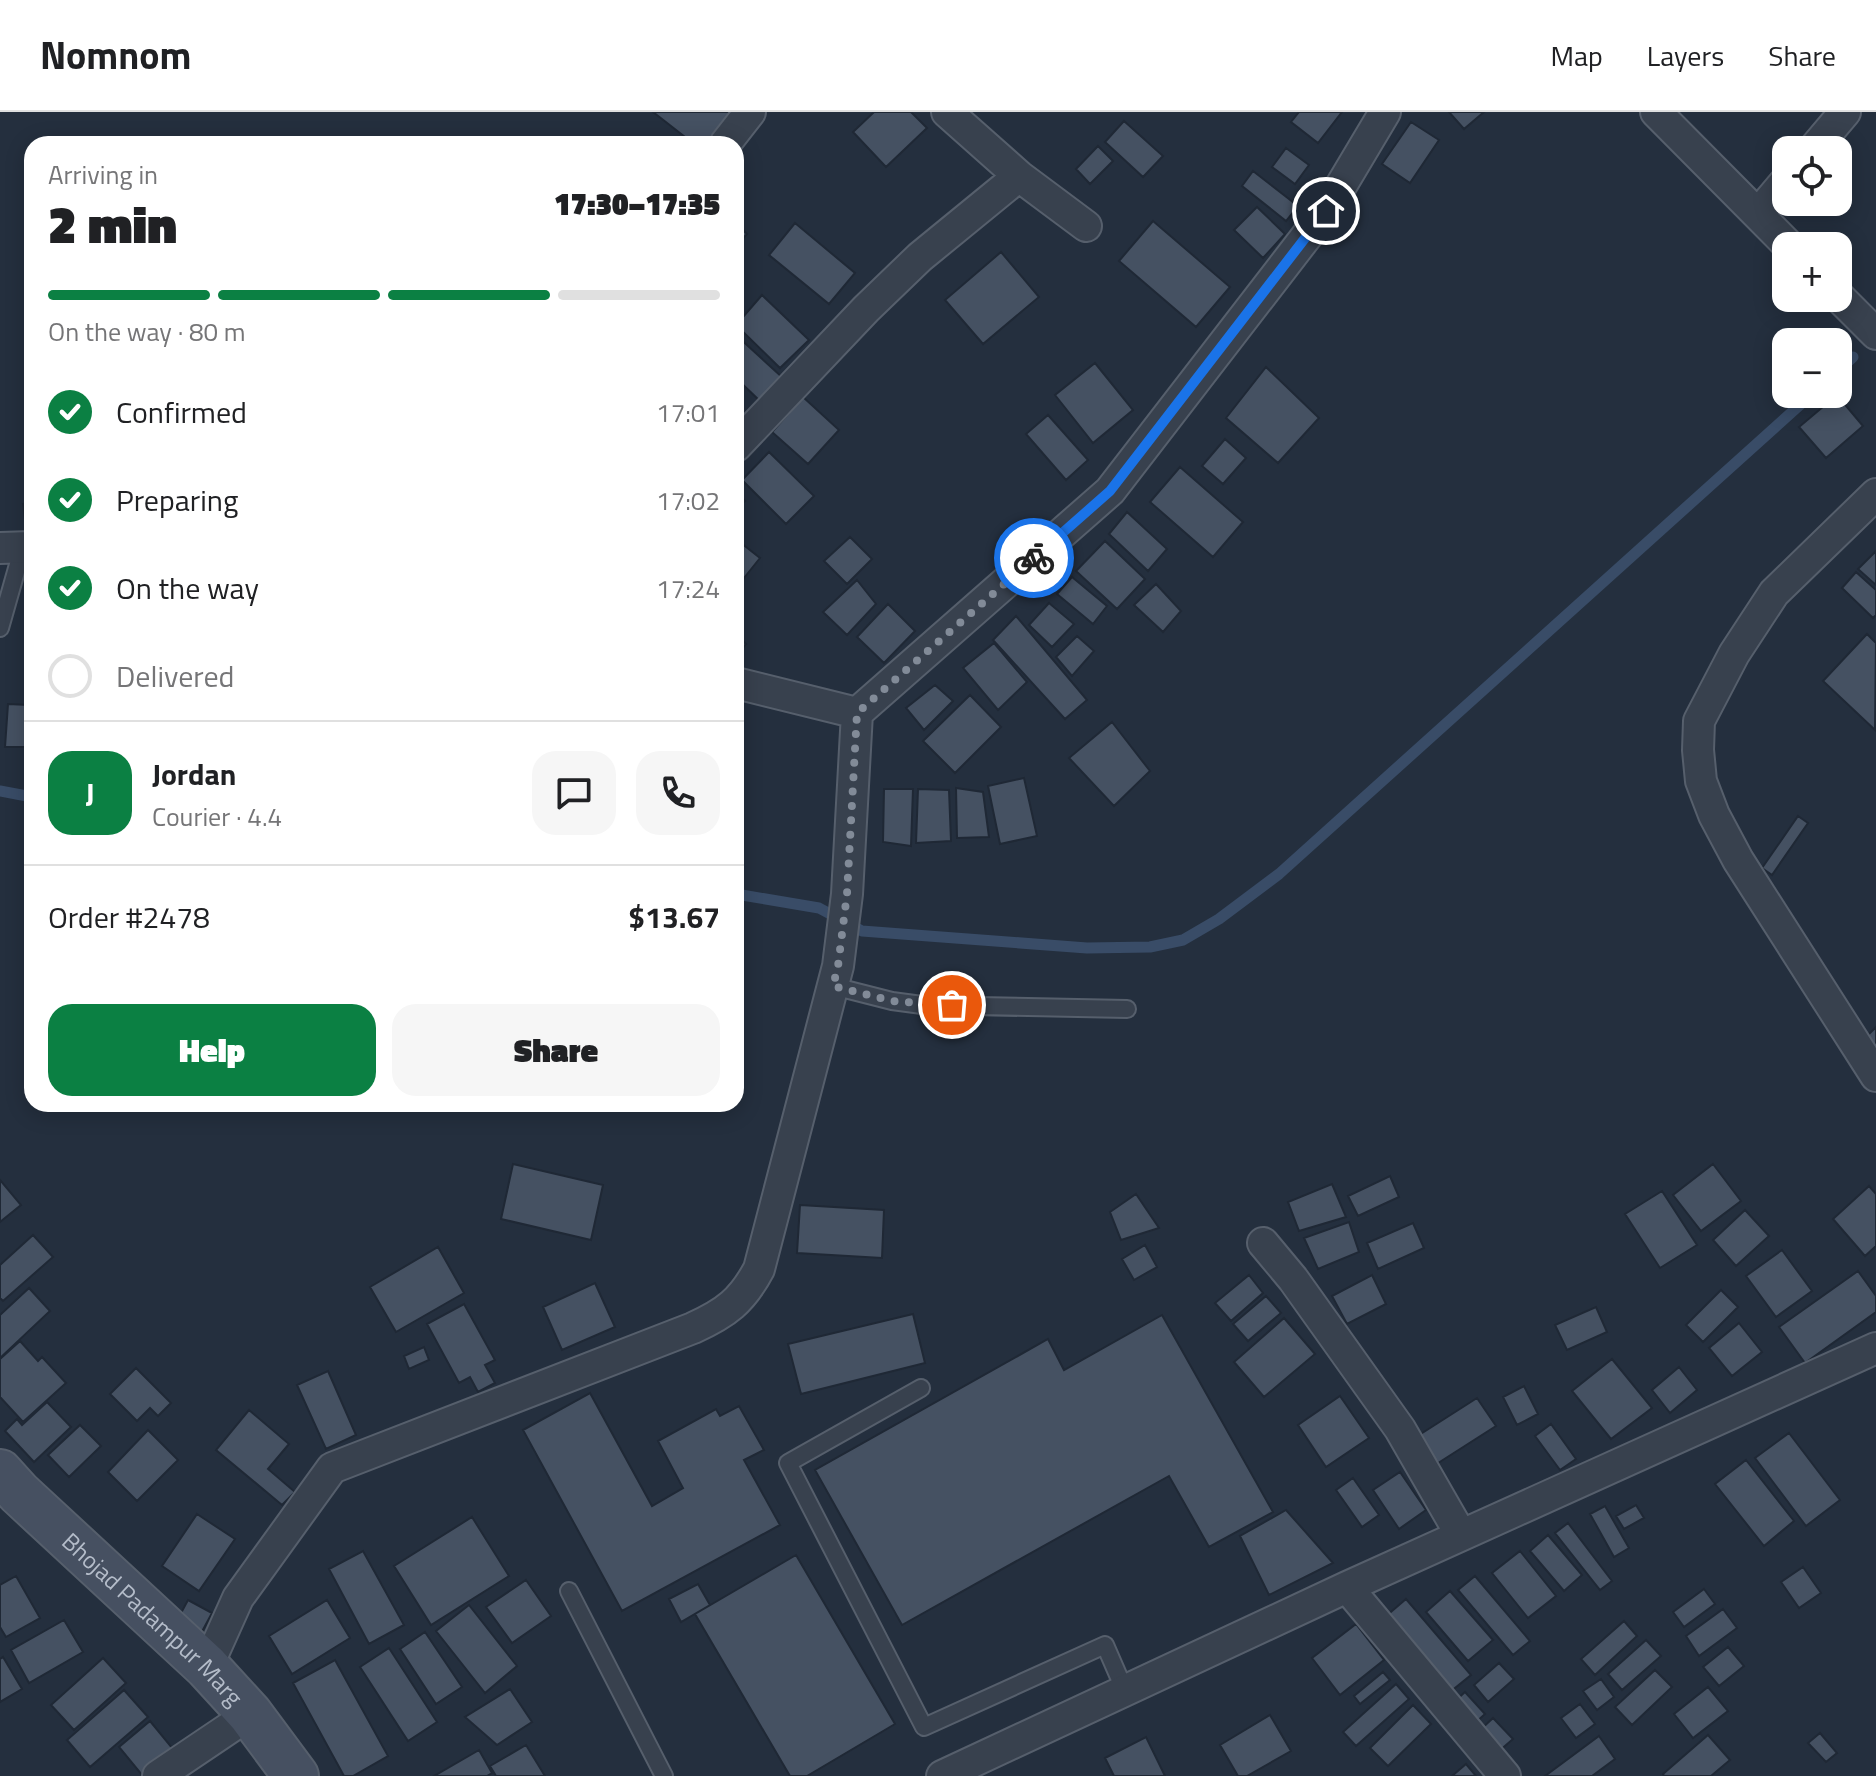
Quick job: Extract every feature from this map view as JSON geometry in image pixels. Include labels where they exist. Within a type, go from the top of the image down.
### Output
[{"type":"street","points":[[731,136],[750,112]]},
{"type":"street","points":[[947,112],[1019,176],[1086,226]]},
{"type":"street","points":[[207,1667],[238,1598],[332,1468],[693,1328],[716,1318],[747,1291],[759,1269],[836,976],[847,894],[857,713],[1110,491],[1326,211],[1385,112]]},
{"type":"street","points":[[1656,112],[1776,232]]},
{"type":"street","points":[[1825,136],[1845,112]]},
{"type":"street","points":[[744,438],[920,257],[1019,176]]},
{"type":"street","points":[[1759,213],[1772,198]]},
{"type":"street","points":[[1852,310],[1876,334]]},
{"type":"street","points":[[1876,494],[1774,593],[1734,654],[1699,721],[1698,750],[1701,781],[1714,815],[1738,860],[1876,1076]]},
{"type":"street","points":[[744,685],[857,713]]},
{"type":"street","points":[[1263,1243],[1293,1279],[1400,1429],[1461,1535]]},
{"type":"street","points":[[942,1776],[1347,1587],[1876,1348]]},
{"type":"street","name":"Bhojad Padampur Marg","points":[[0,1472],[207,1667],[250,1714],[296,1776]]},
{"type":"street","points":[[1347,1587],[1505,1776]]},
{"type":"street","points":[[158,1776],[250,1714]]},
{"type":"lane","points":[[0,628],[18,547]]},
{"type":"lane","points":[[836,976],[892,1001],[922,1005],[1127,1009]]},
{"type":"lane","points":[[921,1388],[788,1463],[924,1727],[1105,1645],[1125,1691]]},
{"type":"lane","points":[[569,1591],[664,1776]]},
{"type":"building","points":[[653,112],[731,112],[712,136],[684,136]]},
{"type":"building","points":[[874,112],[911,112],[927,128],[886,167],[853,132]]},
{"type":"building","points":[[1299,112],[1342,112],[1318,143],[1291,122]]},
{"type":"building","points":[[1449,112],[1484,112],[1464,129]]},
{"type":"building","points":[[1124,121],[1163,156],[1143,177],[1105,142]]},
{"type":"building","points":[[1411,122],[1439,140],[1410,183],[1382,164]]},
{"type":"building","points":[[1098,146],[1113,161],[1090,184],[1076,169]]},
{"type":"building","points":[[1286,148],[1309,165],[1295,184],[1272,167]]},
{"type":"building","points":[[1253,171],[1298,206],[1286,221],[1242,186]]},
{"type":"building","points":[[1257,207],[1285,234],[1263,258],[1234,230]]},
{"type":"building","points":[[1153,221],[1230,287],[1196,327],[1119,261]]},
{"type":"building","points":[[795,223],[855,273],[829,304],[769,255]]},
{"type":"building","points":[[1001,252],[1039,297],[983,344],[945,300]]},
{"type":"building","points":[[762,295],[809,340],[780,368],[744,333],[744,316]]},
{"type":"building","points":[[744,342],[783,378],[761,402],[744,386]]},
{"type":"building","points":[[1095,363],[1133,410],[1093,443],[1055,395]]},
{"type":"building","points":[[1266,367],[1319,418],[1278,463],[1226,418]]},
{"type":"building","points":[[803,397],[839,430],[808,464],[772,432]]},
{"type":"building","points":[[1822,408],[1848,408],[1863,426],[1826,458],[1799,427]]},
{"type":"building","points":[[1048,415],[1088,460],[1066,480],[1026,434]]},
{"type":"building","points":[[1225,439],[1246,458],[1223,484],[1202,466]]},
{"type":"building","points":[[769,452],[814,496],[786,524],[744,482],[744,478]]},
{"type":"building","points":[[1180,467],[1243,522],[1213,557],[1150,502]]},
{"type":"building","points":[[1127,512],[1167,549],[1148,571],[1109,534]]},
{"type":"building","points":[[850,537],[872,559],[847,584],[824,561]]},
{"type":"building","points":[[1105,541],[1145,579],[1117,609],[1076,571]]},
{"type":"building","points":[[744,545],[760,558],[744,578]]},
{"type":"building","points":[[1876,551],[1876,585],[1858,569]]},
{"type":"building","points":[[1856,572],[1876,590],[1876,615],[1873,618],[1842,588]]},
{"type":"building","points":[[1072,577],[1107,606],[1093,624],[1057,594]]},
{"type":"building","points":[[857,580],[876,604],[847,635],[823,612]]},
{"type":"building","points":[[1156,584],[1181,611],[1163,632],[1134,605]]},
{"type":"building","points":[[1049,603],[1074,624],[1052,647],[1029,625]]},
{"type":"building","points":[[888,604],[915,631],[884,663],[857,637]]},
{"type":"building","points":[[1016,616],[1087,700],[1065,719],[993,640]]},
{"type":"building","points":[[1867,634],[1876,643],[1875,730],[1823,681]]},
{"type":"building","points":[[1077,636],[1094,651],[1072,676],[1056,657]]},
{"type":"building","points":[[994,643],[1027,682],[998,710],[963,668]]},
{"type":"building","points":[[935,685],[953,701],[924,730],[906,708]]},
{"type":"building","points":[[970,695],[1001,727],[955,773],[923,741]]},
{"type":"building","points":[[8,704],[24,705],[24,747],[5,747]]},
{"type":"building","points":[[1112,722],[1150,771],[1114,806],[1069,758]]},
{"type":"building","points":[[1024,778],[1037,836],[1000,844],[988,786]]},
{"type":"building","points":[[956,788],[983,792],[989,837],[957,838]]},
{"type":"building","points":[[884,789],[913,789],[911,846],[883,842]]},
{"type":"building","points":[[918,789],[949,790],[951,841],[916,843]]},
{"type":"building","points":[[1798,816],[1808,823],[1772,875],[1762,868]]},
{"type":"building","points":[[1876,1027],[1876,1049],[1867,1036]]},
{"type":"building","points":[[513,1164],[603,1185],[591,1240],[501,1219]]},
{"type":"building","points":[[1713,1164],[1741,1201],[1701,1231],[1673,1195]]},
{"type":"building","points":[[1390,1176],[1399,1197],[1358,1216],[1348,1196]]},
{"type":"building","points":[[0,1180],[21,1205],[0,1222]]},
{"type":"building","points":[[1332,1184],[1346,1217],[1299,1231],[1288,1202]]},
{"type":"building","points":[[1869,1186],[1876,1194],[1876,1246],[1865,1256],[1833,1219]]},
{"type":"building","points":[[1662,1191],[1697,1245],[1660,1268],[1625,1214]]},
{"type":"building","points":[[1136,1194],[1159,1228],[1121,1240],[1110,1212]]},
{"type":"building","points":[[800,1205],[884,1210],[882,1258],[797,1253]]},
{"type":"building","points":[[1745,1210],[1769,1236],[1736,1266],[1713,1240]]},
{"type":"building","points":[[1349,1222],[1359,1252],[1318,1269],[1304,1238]]},
{"type":"building","points":[[1413,1223],[1424,1248],[1378,1269],[1367,1243]]},
{"type":"building","points":[[33,1235],[53,1257],[3,1301],[0,1298],[0,1265]]},
{"type":"building","points":[[1145,1245],[1157,1267],[1134,1280],[1122,1259]]},
{"type":"building","points":[[438,1247],[464,1293],[396,1332],[370,1287]]},
{"type":"building","points":[[1782,1250],[1812,1291],[1776,1317],[1746,1276]]},
{"type":"building","points":[[1858,1271],[1876,1296],[1876,1312],[1805,1363],[1779,1327]]},
{"type":"building","points":[[1249,1275],[1263,1293],[1231,1321],[1215,1303]]},
{"type":"building","points":[[1372,1275],[1386,1304],[1347,1324],[1332,1296]]},
{"type":"building","points":[[595,1283],[615,1327],[562,1350],[543,1307]]},
{"type":"building","points":[[29,1288],[50,1311],[0,1358],[0,1315]]},
{"type":"building","points":[[1721,1290],[1738,1307],[1703,1342],[1686,1325]]},
{"type":"building","points":[[1266,1296],[1281,1313],[1248,1341],[1233,1324]]},
{"type":"building","points":[[464,1304],[495,1360],[485,1365],[495,1383],[478,1392],[470,1377],[459,1383],[427,1324]]},
{"type":"building","points":[[1596,1307],[1607,1332],[1567,1350],[1555,1325]]},
{"type":"building","points":[[913,1314],[925,1363],[801,1394],[788,1344]]},
{"type":"building","points":[[1162,1315],[1273,1512],[1209,1547],[1169,1476],[902,1625],[815,1470],[1048,1339],[1064,1370]]},
{"type":"building","points":[[1284,1318],[1315,1354],[1264,1397],[1234,1362]]},
{"type":"building","points":[[1739,1323],[1762,1352],[1732,1376],[1709,1348]]},
{"type":"building","points":[[20,1341],[38,1361],[42,1357],[66,1383],[23,1422],[0,1397],[0,1359]]},
{"type":"building","points":[[424,1347],[429,1360],[409,1369],[404,1356]]},
{"type":"building","points":[[1612,1359],[1652,1408],[1611,1439],[1572,1391]]},
{"type":"building","points":[[1679,1367],[1697,1390],[1670,1413],[1652,1390]]},
{"type":"building","points":[[136,1368],[171,1403],[158,1416],[150,1408],[137,1421],[110,1394]]},
{"type":"building","points":[[328,1371],[356,1435],[326,1449],[297,1385]]},
{"type":"building","points":[[1524,1386],[1538,1414],[1517,1425],[1503,1397]]},
{"type":"building","points":[[590,1393],[652,1506],[683,1488],[658,1441],[716,1409],[720,1416],[739,1406],[764,1450],[744,1460],[780,1525],[622,1611],[523,1430]]},
{"type":"building","points":[[1340,1396],[1369,1438],[1326,1467],[1298,1425]]},
{"type":"building","points":[[1477,1398],[1496,1426],[1435,1465],[1416,1437]]},
{"type":"building","points":[[47,1402],[71,1427],[34,1462],[5,1431],[17,1419],[22,1425]]},
{"type":"building","points":[[249,1410],[289,1444],[268,1469],[295,1492],[282,1505],[216,1450]]},
{"type":"building","points":[[1551,1424],[1576,1459],[1560,1470],[1535,1436]]},
{"type":"building","points":[[80,1425],[101,1446],[69,1477],[48,1455]]},
{"type":"building","points":[[148,1430],[178,1460],[137,1501],[108,1472]]},
{"type":"building","points":[[1789,1433],[1840,1500],[1806,1526],[1755,1458]]},
{"type":"building","points":[[1746,1460],[1794,1521],[1764,1546],[1715,1484]]},
{"type":"building","points":[[1400,1472],[1426,1510],[1399,1529],[1373,1490]]},
{"type":"building","points":[[1353,1478],[1379,1515],[1362,1527],[1336,1490]]},
{"type":"building","points":[[1636,1505],[1644,1518],[1624,1529],[1616,1516]]},
{"type":"building","points":[[1605,1506],[1629,1548],[1614,1557],[1590,1514]]},
{"type":"building","points":[[1286,1510],[1333,1563],[1269,1595],[1240,1536]]},
{"type":"building","points":[[197,1514],[235,1539],[199,1591],[162,1566]]},
{"type":"building","points":[[472,1517],[509,1576],[431,1625],[394,1566]]},
{"type":"building","points":[[1568,1523],[1612,1581],[1600,1590],[1555,1533]]},
{"type":"building","points":[[1548,1535],[1582,1575],[1564,1591],[1530,1551]]},
{"type":"building","points":[[363,1551],[404,1625],[369,1644],[329,1569]]},
{"type":"building","points":[[1520,1551],[1556,1596],[1528,1618],[1492,1573]]},
{"type":"building","points":[[796,1555],[895,1724],[807,1776],[790,1776],[695,1614]]},
{"type":"building","points":[[1803,1567],[1821,1593],[1799,1608],[1781,1582]]},
{"type":"building","points":[[16,1576],[40,1618],[6,1637],[0,1627],[0,1585]]},
{"type":"building","points":[[1475,1576],[1530,1641],[1513,1655],[1458,1590]]},
{"type":"building","points":[[526,1580],[551,1616],[512,1643],[486,1607]]},
{"type":"building","points":[[698,1584],[710,1605],[681,1622],[669,1599]]},
{"type":"building","points":[[1704,1589],[1715,1604],[1684,1627],[1673,1612]]},
{"type":"building","points":[[1450,1591],[1493,1640],[1468,1661],[1426,1612]]},
{"type":"building","points":[[1406,1599],[1471,1675],[1450,1692],[1385,1617]]},
{"type":"building","points":[[188,1600],[212,1613],[198,1639],[174,1626]]},
{"type":"building","points":[[327,1600],[350,1638],[292,1674],[269,1636]]},
{"type":"building","points":[[469,1605],[517,1666],[485,1693],[436,1631]]},
{"type":"building","points":[[1723,1609],[1737,1628],[1699,1656],[1686,1636]]},
{"type":"building","points":[[64,1620],[83,1652],[29,1683],[11,1650]]},
{"type":"building","points":[[1624,1621],[1637,1636],[1595,1675],[1581,1659]]},
{"type":"building","points":[[1356,1624],[1384,1660],[1340,1695],[1312,1658]]},
{"type":"building","points":[[425,1632],[462,1687],[436,1704],[400,1649]]},
{"type":"building","points":[[1646,1640],[1661,1656],[1622,1690],[1608,1674]]},
{"type":"building","points":[[1728,1647],[1744,1666],[1719,1686],[1703,1667]]},
{"type":"building","points":[[389,1648],[437,1722],[408,1741],[360,1667]]},
{"type":"building","points":[[3,1657],[22,1689],[0,1702],[0,1659]]},
{"type":"building","points":[[103,1658],[126,1683],[74,1730],[51,1705]]},
{"type":"building","points":[[335,1660],[388,1756],[353,1776],[344,1776],[293,1683]]},
{"type":"building","points":[[1499,1663],[1514,1679],[1488,1702],[1474,1685]]},
{"type":"building","points":[[1655,1670],[1672,1687],[1632,1725],[1615,1707]]},
{"type":"building","points":[[1383,1672],[1390,1680],[1360,1704],[1354,1696]]},
{"type":"building","points":[[1601,1679],[1614,1697],[1597,1710],[1583,1691]]},
{"type":"building","points":[[1396,1684],[1409,1699],[1356,1746],[1343,1732]]},
{"type":"building","points":[[1708,1687],[1728,1711],[1693,1738],[1674,1714]]},
{"type":"building","points":[[510,1689],[532,1722],[497,1745],[465,1717]]},
{"type":"building","points":[[124,1690],[148,1717],[90,1767],[67,1740]]},
{"type":"building","points":[[1465,1692],[1485,1714],[1474,1724],[1454,1702]]},
{"type":"building","points":[[1580,1704],[1595,1724],[1576,1738],[1561,1718]]},
{"type":"building","points":[[1413,1705],[1431,1724],[1388,1766],[1370,1748]]},
{"type":"building","points":[[1270,1715],[1291,1751],[1247,1776],[1238,1776],[1220,1745]]},
{"type":"building","points":[[1493,1718],[1513,1739],[1498,1752],[1479,1731]]},
{"type":"building","points":[[150,1721],[173,1749],[142,1775],[119,1747]]},
{"type":"building","points":[[1820,1733],[1837,1753],[1826,1762],[1808,1743]]},
{"type":"building","points":[[1708,1735],[1730,1760],[1711,1776],[1664,1776],[1663,1774]]},
{"type":"building","points":[[1599,1736],[1615,1759],[1592,1776],[1545,1776]]},
{"type":"building","points":[[1146,1737],[1165,1776],[1114,1776],[1105,1758]]},
{"type":"building","points":[[526,1745],[545,1776],[496,1776],[490,1766]]},
{"type":"building","points":[[479,1750],[492,1773],[487,1776],[434,1776]]},
{"type":"building","points":[[1466,1764],[1476,1776],[1452,1776]]},
{"type":"waterway","points":[[744,895],[819,908],[862,931],[1087,948],[1150,947],[1183,940],[1219,919],[1279,874],[1796,408]]},
{"type":"waterway","points":[[0,791],[24,796]]},
{"type":"way so far","points":[[952,1005],[892,1001],[833,986],[847,894],[857,713],[1034,558]]},
{"type":"route","points":[[1034,558],[1110,491],[1326,211]]}]
